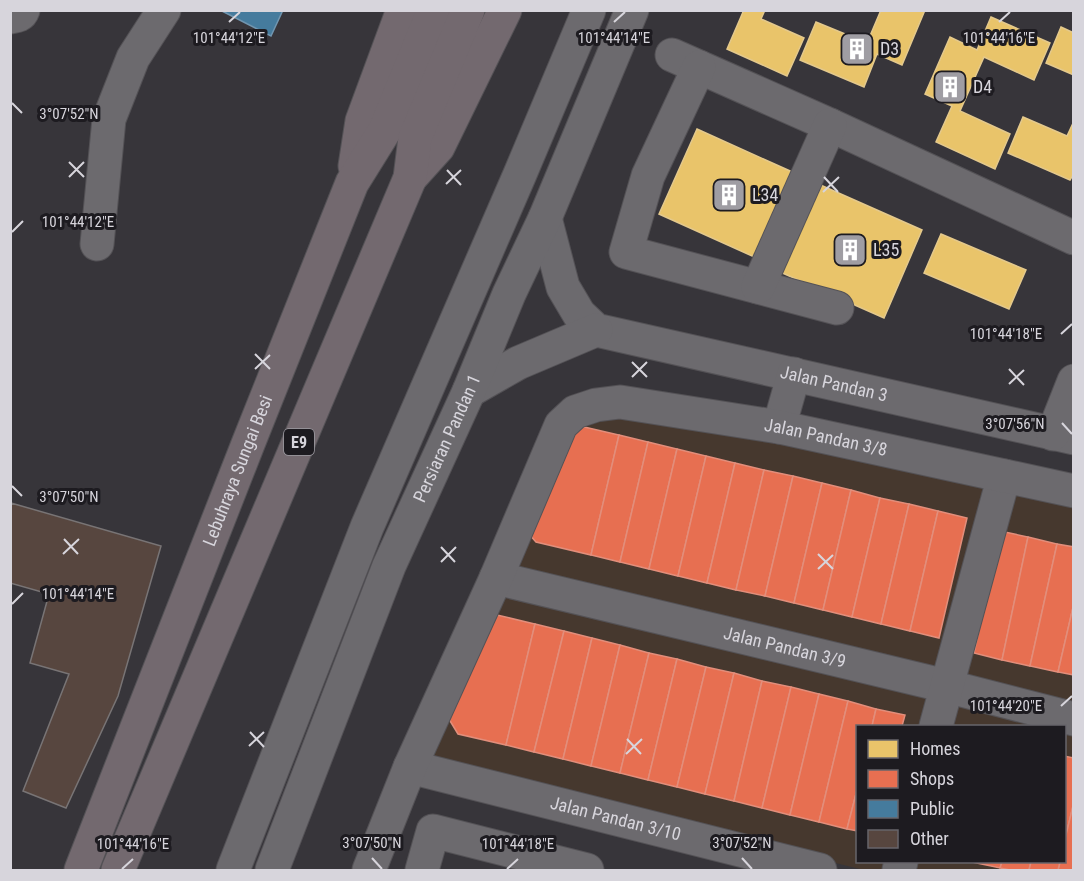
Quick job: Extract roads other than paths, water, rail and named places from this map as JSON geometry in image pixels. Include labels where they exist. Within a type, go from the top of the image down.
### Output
[{"type":"highway","points":[[352,183],[362,121],[403,10]]},
{"type":"highway","name":"Lebuhraya Sungai Besi","points":[[81,870],[352,183],[385,130],[434,10]]},
{"type":"highway","name":"E9","points":[[118,870],[410,178],[415,138],[468,10]]},
{"type":"highway","points":[[410,178],[438,147],[505,10]]},
{"type":"street","points":[[10,17],[22,13],[23,10]]},
{"type":"street","points":[[97,244],[109,119],[133,58],[164,10]]},
{"type":"street","name":"Persiaran Pandan 1","points":[[233,870],[368,527],[589,10]]},
{"type":"street","name":"Persiaran Pandan 1","points":[[272,870],[389,567],[469,391],[509,294],[545,218],[633,10]]},
{"type":"street","points":[[837,308],[626,252],[685,61],[1074,238]]},
{"type":"street","points":[[758,287],[830,125]]},
{"type":"street","points":[[469,391],[518,363],[596,330],[579,314],[562,287],[545,218]]},
{"type":"street","name":"Jalan Pandan 3","points":[[596,330],[1063,436]]},
{"type":"street","points":[[779,427],[794,374]]},
{"type":"street","points":[[1063,436],[1074,381]]},
{"type":"street","name":"Jalan Pandan 3/8","points":[[496,578],[561,425],[575,412],[596,405],[620,402],[779,427],[1074,491]]},
{"type":"street","points":[[936,725],[1004,476]]},
{"type":"street","points":[[369,870],[410,767],[496,578]]},
{"type":"street","name":"Jalan Pandan 3/9","points":[[496,578],[1074,719]]},
{"type":"street","name":"Jalan Pandan 3/10","points":[[410,767],[820,870]]},
{"type":"street","points":[[422,870],[433,831],[587,870]]},
{"type":"place","name":"D3","points":[[857,49]]},
{"type":"place","name":"D4","points":[[950,87]]},
{"type":"place","name":"L34","points":[[729,195]]},
{"type":"place","name":"L35","points":[[850,250]]}]
